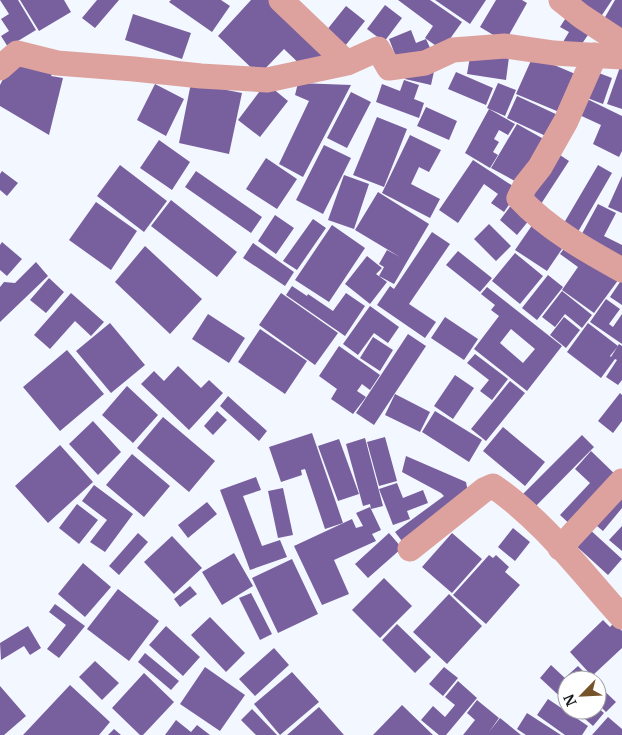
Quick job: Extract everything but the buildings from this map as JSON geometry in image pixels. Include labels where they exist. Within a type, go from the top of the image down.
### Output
[{"type":"street","points":[[281,0],[347,63]]},
{"type":"street","points":[[561,0],[581,16],[622,43]]},
{"type":"street","points":[[0,68],[17,53],[57,63],[267,80],[347,63],[378,49],[389,68],[425,63],[453,50],[505,46],[554,53],[622,57]]},
{"type":"street","points":[[596,55],[566,121],[540,167],[525,186],[520,198],[532,212],[589,253],[622,270]]},
{"type":"street","points":[[560,548],[622,481]]},
{"type":"street","points":[[410,549],[484,490],[493,486],[512,499],[548,534],[622,617]]}]
